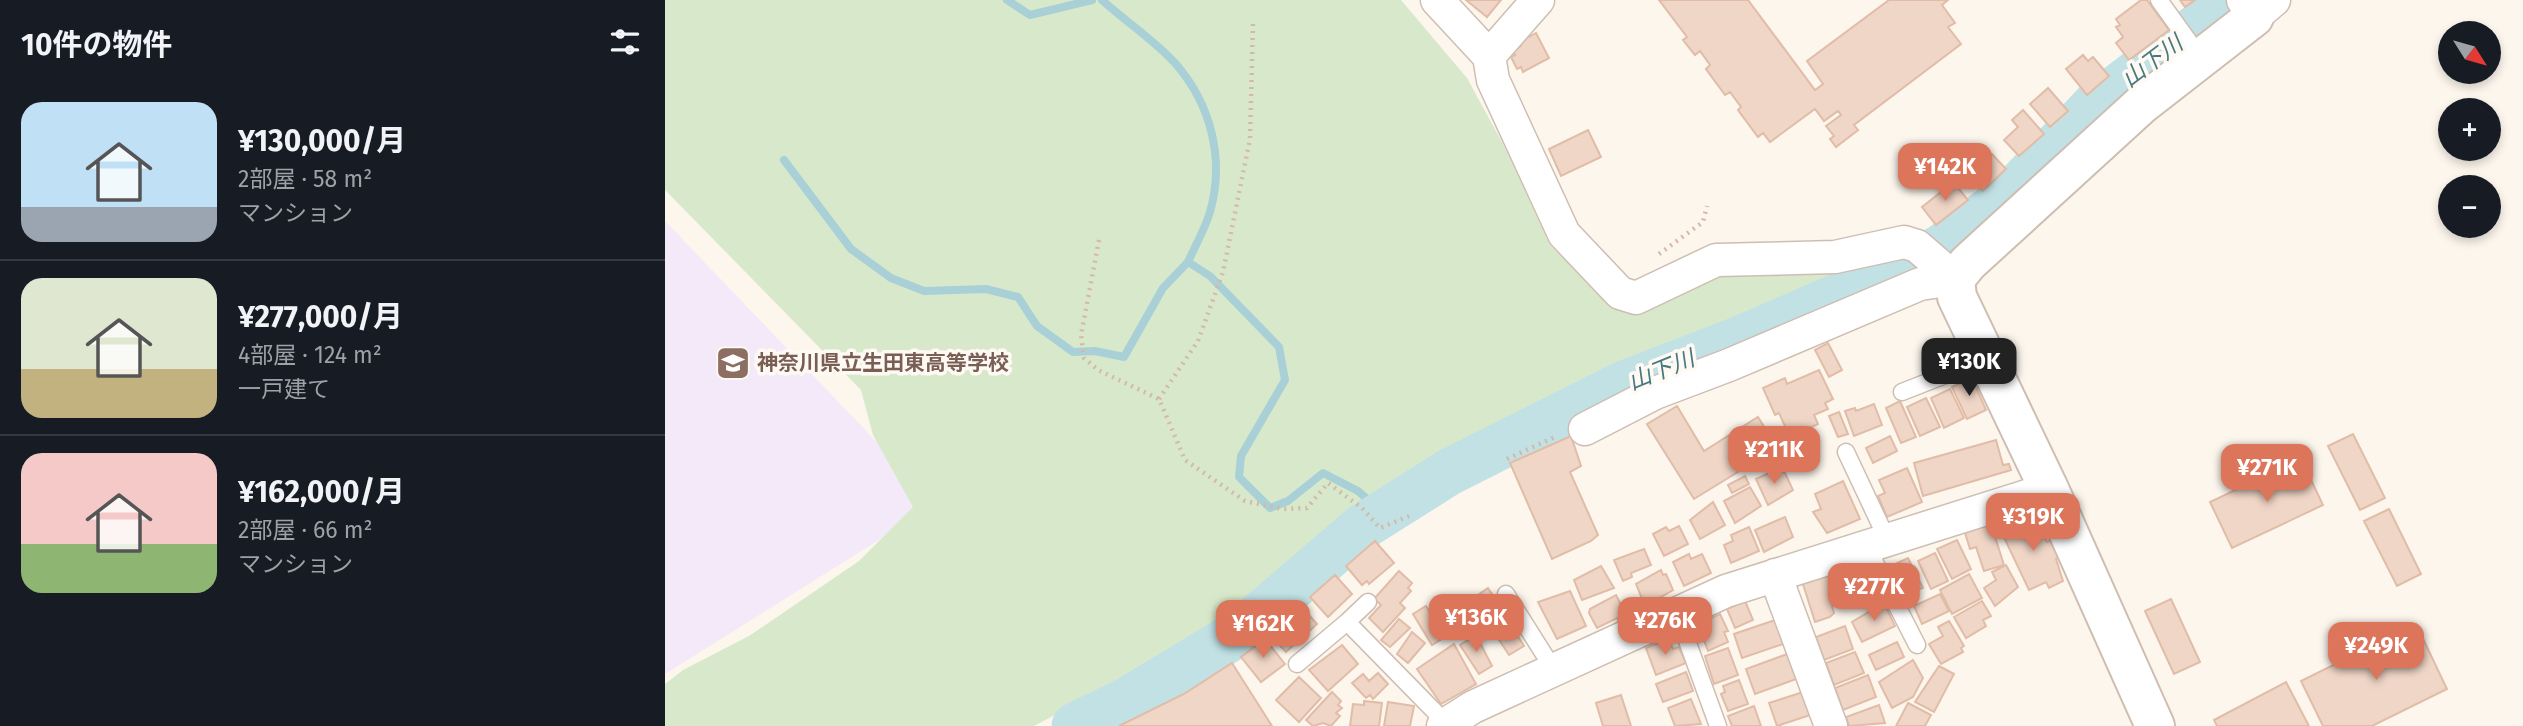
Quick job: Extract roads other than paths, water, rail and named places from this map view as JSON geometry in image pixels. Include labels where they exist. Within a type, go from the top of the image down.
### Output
[{"type":"street","points":[[1437,0],[1489,56],[1493,80],[1564,234],[1620,293],[1636,298],[1716,260],[1835,257],[1904,242],[1935,263],[1957,297],[2049,489],[2155,726]]},
{"type":"street","points":[[1489,56],[1538,0]]},
{"type":"street","points":[[1935,263],[1968,263],[2197,51],[2255,6]]},
{"type":"street","points":[[1585,429],[1655,393],[1729,365],[1920,284],[1935,263]]},
{"type":"street","points":[[1445,725],[1473,707],[1726,591],[2049,489]]},
{"type":"street","points":[[1775,575],[1831,726]]},
{"type":"lane","points":[[2159,0],[2197,51]]},
{"type":"lane","points":[[1902,392],[1986,359]]},
{"type":"lane","points":[[1846,452],[1876,542],[1917,645]]},
{"type":"lane","points":[[1506,594],[1554,670]]},
{"type":"lane","points":[[1297,664],[1368,601]]},
{"type":"lane","points":[[1677,613],[1718,726]]},
{"type":"lane","points":[[1347,622],[1445,725]]},
{"type":"waterway","points":[[1007,0],[1030,15],[1092,0]]},
{"type":"waterway","points":[[1102,0],[1175,63],[1198,96],[1206,114],[1215,152],[1214,192],[1208,218],[1188,262]]},
{"type":"waterway","name":"山下川","points":[[1075,726],[1128,700],[1239,633],[1365,525],[1449,472],[1622,385],[1736,341],[1904,268],[1942,247],[2013,192],[2096,104],[2233,0]]},
{"type":"waterway","points":[[784,160],[851,249],[891,278],[924,291],[986,289],[1018,297],[1037,326],[1073,352],[1095,351],[1124,357],[1163,288],[1188,262],[1210,276],[1279,347],[1285,380],[1241,456],[1239,477],[1270,508],[1288,501],[1323,473],[1358,491],[1383,513]]},
{"type":"place","name":"神奈川県立生田東高等学校","points":[[733,363]]}]
